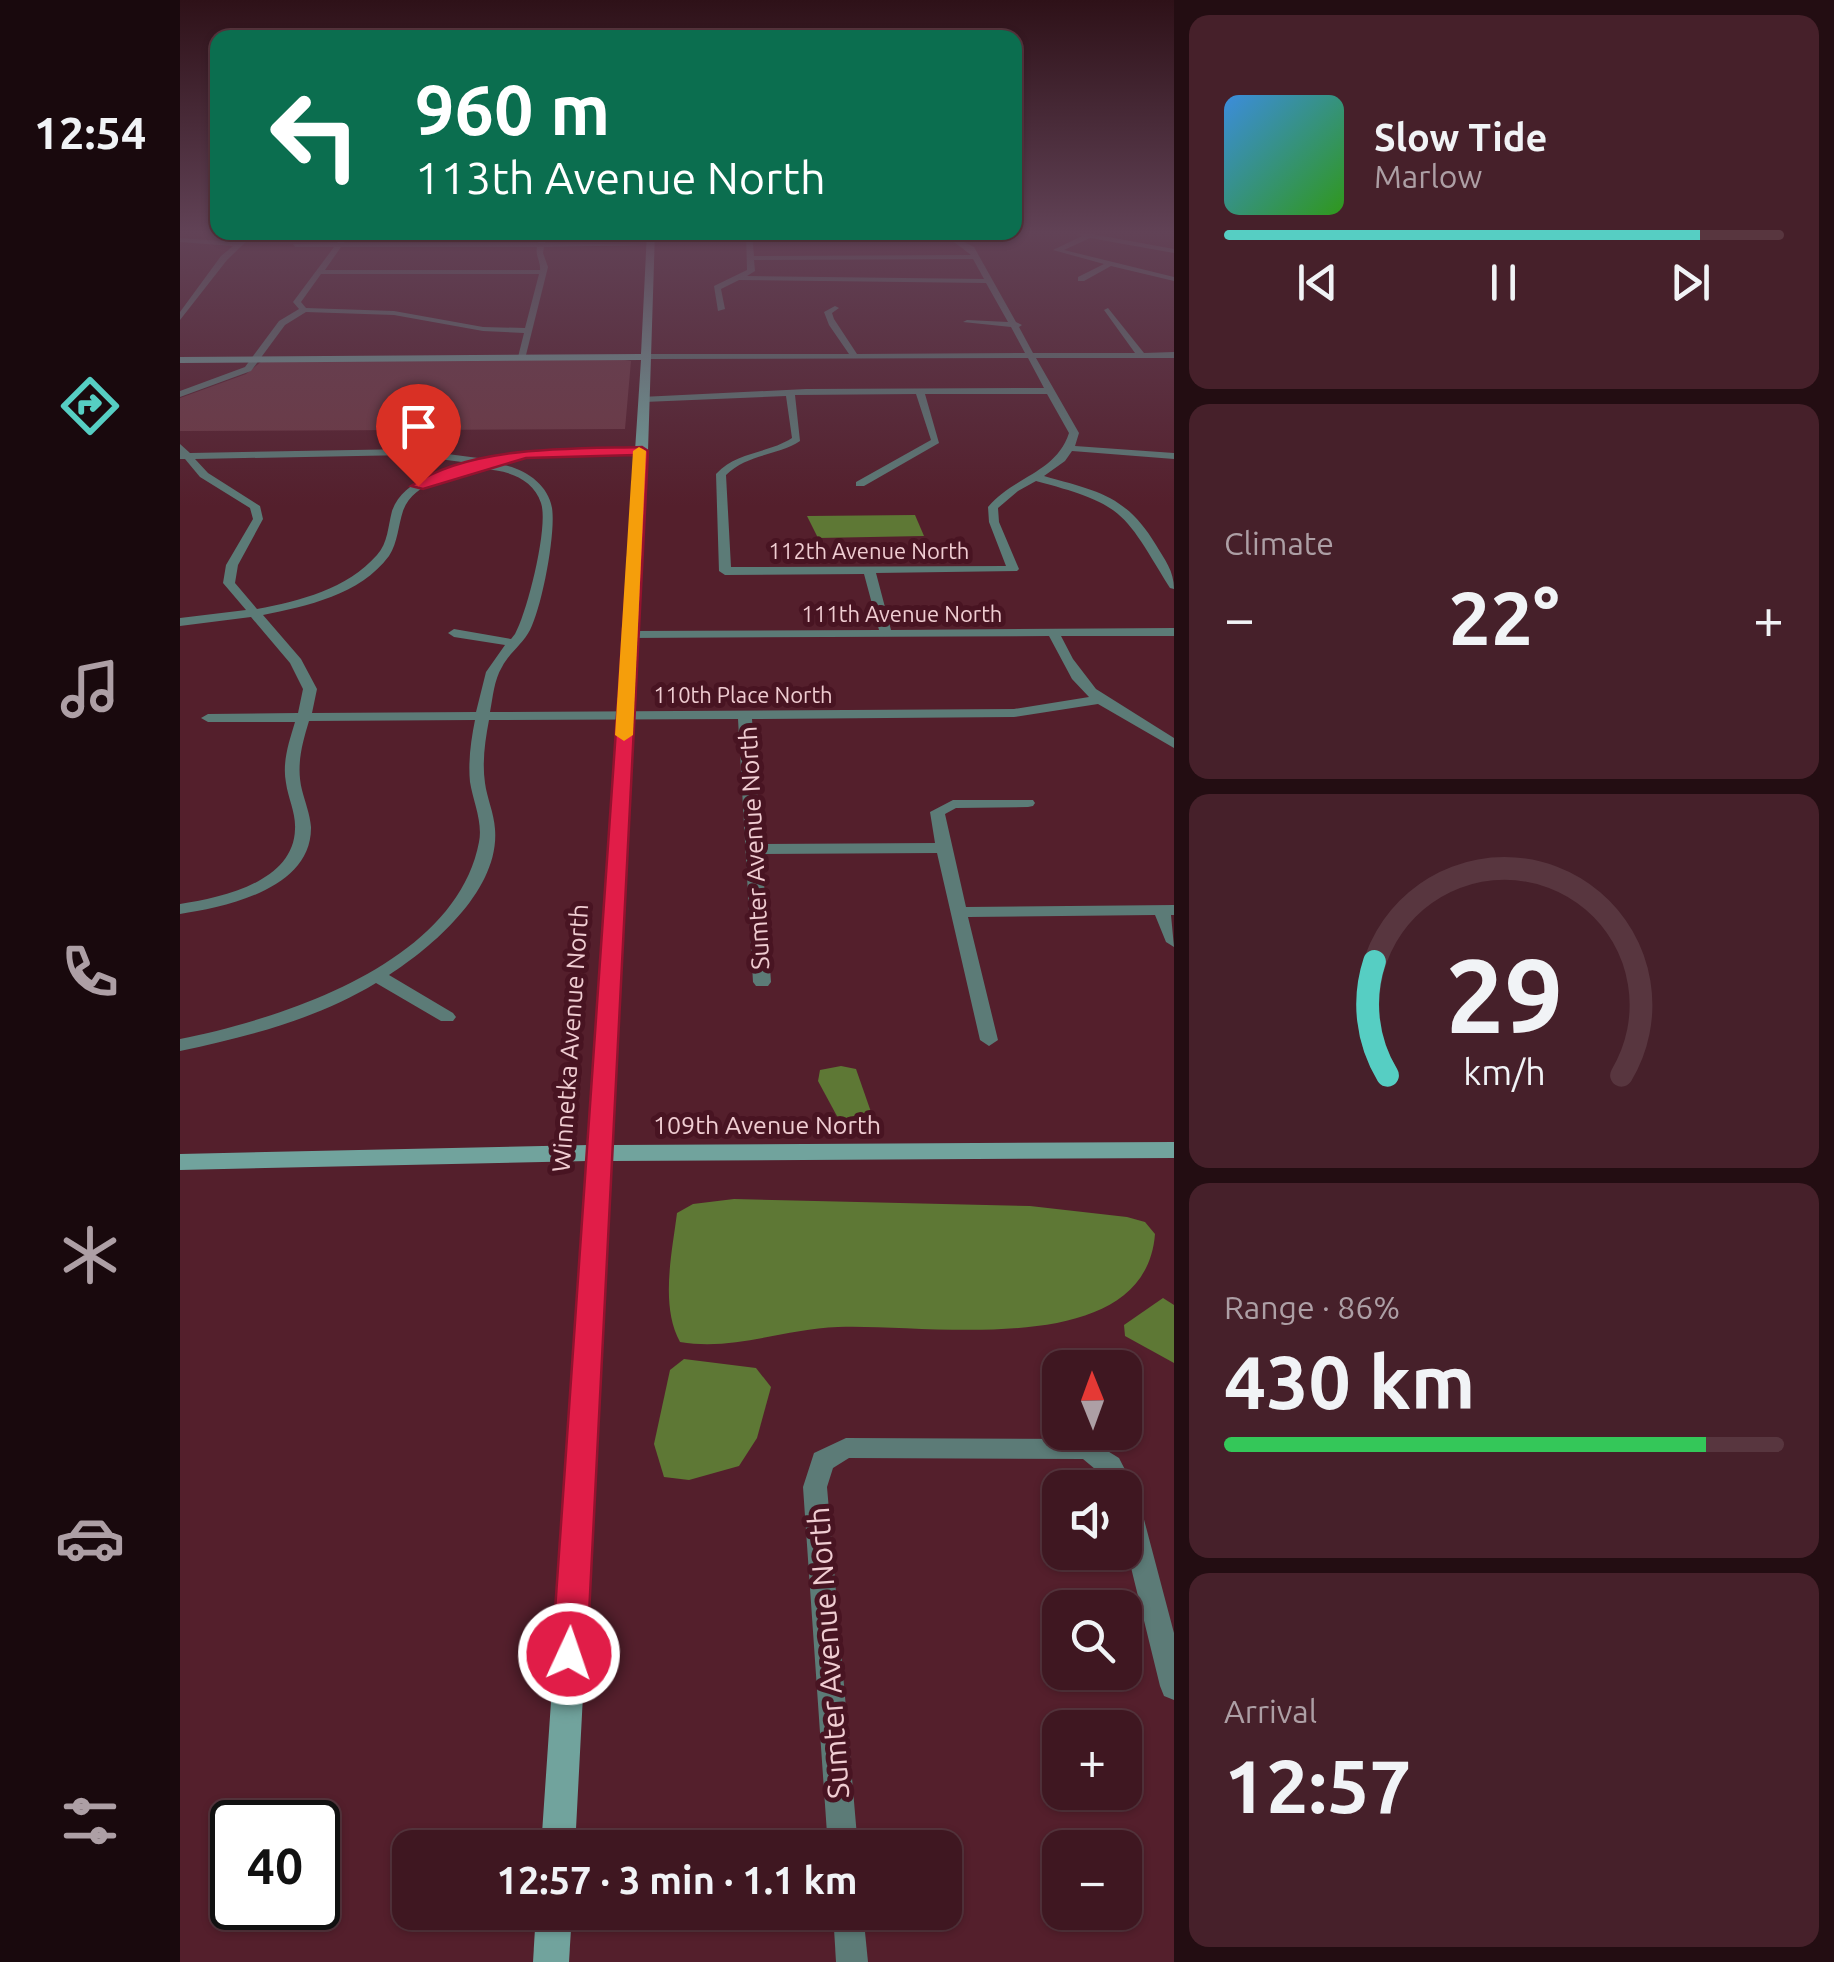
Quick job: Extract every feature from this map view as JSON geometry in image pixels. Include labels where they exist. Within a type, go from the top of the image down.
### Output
[{"type":"street","points":[[180,394],[241,373],[258,358],[282,324]]},
{"type":"street","points":[[464,324],[528,331]]},
{"type":"street","points":[[522,357],[530,324]]},
{"type":"street","name":"Winnetka Avenue North","points":[[559,1830],[647,324]]},
{"type":"street","points":[[830,324],[847,340],[854,356]]},
{"type":"street","points":[[994,324],[1018,325],[1028,355],[1074,433],[1067,448],[1038,478],[1108,497],[1126,507],[1174,585]]},
{"type":"street","points":[[1118,324],[1141,355]]},
{"type":"street","points":[[180,359],[377,354],[1174,355]]},
{"type":"street","points":[[644,399],[790,393],[1048,391]]},
{"type":"street","points":[[860,484],[936,441],[920,392]]},
{"type":"street","name":"112th Avenue North","points":[[790,393],[798,439],[785,447],[741,458],[722,474],[725,571],[1013,570],[994,522],[994,507],[1006,494],[1038,478]]},
{"type":"street","points":[[1067,448],[1174,456]]},
{"type":"street","points":[[180,622],[253,612],[321,594],[359,576],[390,546],[400,502],[437,478],[486,462],[548,452],[642,451]]},
{"type":"street","points":[[180,1045],[295,1014],[376,974],[444,923],[479,871],[488,822],[477,772],[484,715],[496,664],[514,643],[530,613],[547,504],[538,488],[523,476],[486,462],[409,452],[182,453]]},
{"type":"street","points":[[180,909],[211,904],[259,885],[291,860],[300,847],[302,824],[291,770],[310,689],[306,675],[229,583],[228,574],[258,512],[249,500],[204,475],[182,453]]},
{"type":"street","points":[[869,570],[886,633]]},
{"type":"street","points":[[1053,632],[1070,670],[1097,700],[1174,744]]},
{"type":"street","name":"111th Avenue North","points":[[631,635],[1174,632]]},
{"type":"street","points":[[454,633],[514,643]]},
{"type":"street","name":"110th Place North","points":[[208,718],[1014,713],[1097,700]]},
{"type":"street","name":"Sumter Avenue North","points":[[746,714],[762,982]]},
{"type":"street","points":[[989,1040],[937,818],[944,807],[1028,802]]},
{"type":"street","points":[[753,849],[943,848]]},
{"type":"street","points":[[959,912],[1168,910],[1174,942]]},
{"type":"street","points":[[376,974],[447,1017]]},
{"type":"street","name":"109th Avenue North","points":[[180,1162],[598,1153],[1174,1150]]},
{"type":"street","name":"Sumter Avenue North","points":[[842,1830],[815,1486],[823,1460],[846,1448],[1088,1449],[1112,1470]]},
{"type":"street","points":[[1142,1561],[1174,1686]]},
{"type":"street","points":[[551,1962],[553,1930]]},
{"type":"street","points":[[849,1930],[852,1962]]},
{"type":"shaded area","points":[[262,361],[631,361],[625,429],[180,431],[180,398],[246,374]]},
{"type":"shaded area","points":[[915,515],[924,536],[818,538],[807,516]]},
{"type":"shaded area","points":[[841,1066],[856,1069],[871,1112],[857,1125],[838,1118],[818,1081],[820,1070]]},
{"type":"shaded area","points":[[734,1199],[1030,1206],[1127,1217],[1145,1222],[1155,1234],[1142,1275],[1114,1302],[1074,1319],[974,1330],[838,1327],[720,1344],[680,1342],[669,1296],[677,1213],[693,1204]]},
{"type":"shaded area","points":[[1163,1298],[1174,1305],[1174,1363],[1125,1336],[1124,1325]]},
{"type":"shaded area","points":[[684,1359],[756,1368],[771,1387],[757,1438],[739,1466],[689,1480],[664,1477],[654,1444],[670,1370]]},
{"type":"slow traffic","points":[[624,735],[639,451]]},
{"type":"route","points":[[418,486],[486,462],[526,454],[642,451],[569,1654]]}]
